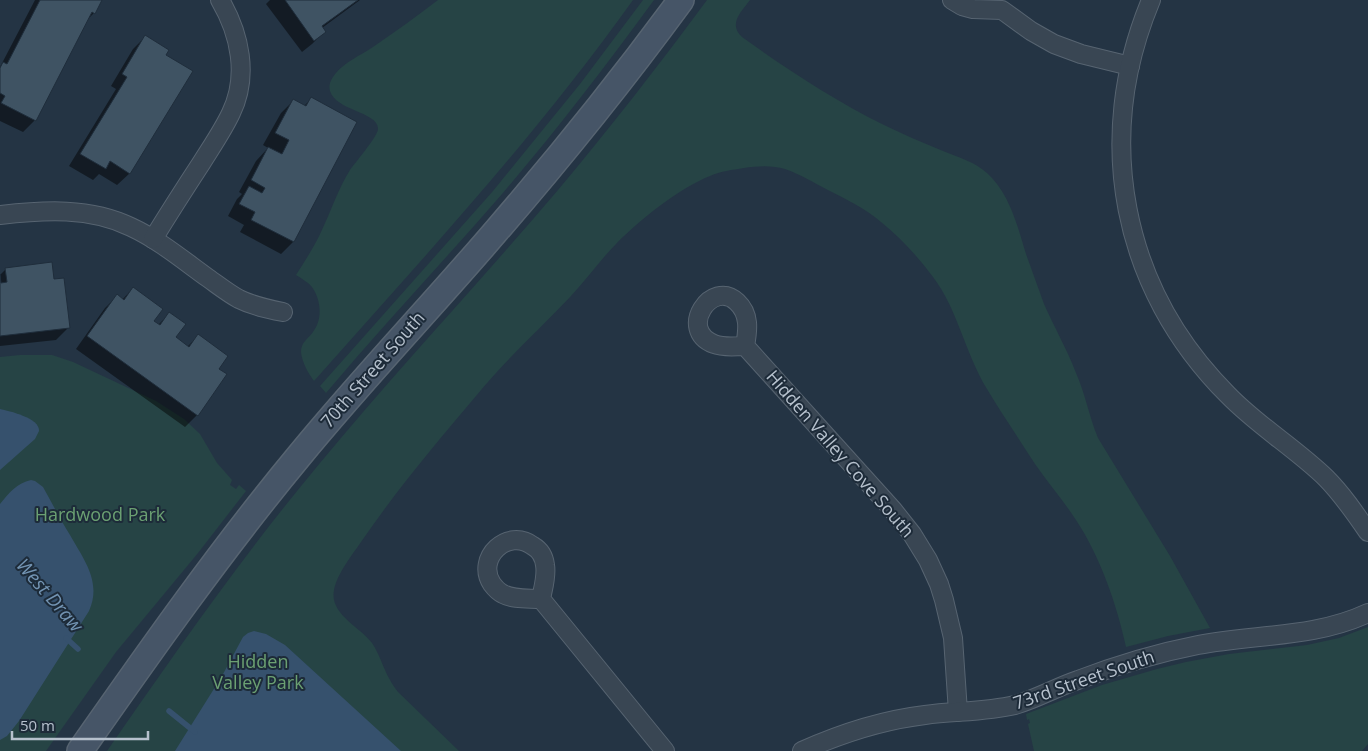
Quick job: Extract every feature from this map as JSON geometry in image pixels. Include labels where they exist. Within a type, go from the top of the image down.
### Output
[{"type":"main road","name":"70th Street South","points":[[80,751],[221,555],[274,486],[349,396],[544,175],[613,90],[681,0]]},
{"type":"street","points":[[153,239],[227,121],[238,94],[241,72],[239,48],[230,18],[220,0]]},
{"type":"street","points":[[952,0],[962,6],[973,9],[1002,5],[1019,22],[1048,41],[1081,54],[1130,66]]},
{"type":"street","points":[[1152,0],[1137,37],[1130,66],[1124,100],[1121,157],[1128,210],[1135,240],[1149,280],[1180,338],[1218,386],[1326,478],[1346,500],[1368,532]]},
{"type":"street","points":[[0,215],[55,211],[87,213],[118,221],[153,239],[234,296],[254,305],[283,312]]},
{"type":"street","name":"Hidden Valley Cove South","points":[[745,346],[894,510],[928,560],[944,600],[953,638],[958,712]]},
{"type":"street","points":[[541,599],[664,751]]},
{"type":"street","name":"73rd Street South","points":[[802,751],[884,723],[922,716],[1001,708],[1086,676],[1167,652],[1198,645],[1316,630],[1340,624],[1368,613]]},
{"type":"green space","points":[[438,0],[633,0],[558,99],[479,195],[314,381],[303,360],[301,349],[303,343],[316,327],[320,309],[312,287],[296,275],[318,238],[346,177],[378,129],[372,119],[334,98],[330,91],[330,84],[344,65],[406,24]]},
{"type":"green space","points":[[643,0],[654,0],[541,147],[502,194],[326,393],[320,386],[493,191],[580,84]]},
{"type":"green space","name":"Hidden Valley Park","points":[[707,0],[750,0],[737,18],[736,27],[742,37],[829,95],[898,132],[972,163],[995,181],[1012,210],[1044,304],[1069,355],[1098,438],[1170,556],[1210,628],[1126,647],[1113,598],[1093,549],[1076,520],[1035,464],[987,389],[979,375],[949,303],[927,270],[909,248],[875,217],[856,204],[785,169],[770,166],[749,167],[718,173],[686,188],[648,215],[616,244],[571,296],[487,383],[446,431],[388,504],[341,571],[334,590],[336,606],[347,620],[372,643],[398,692],[459,751],[107,751],[210,605],[264,533],[379,394],[558,190],[634,96]]},
{"type":"green space","name":"Hardwood Park","points":[[52,355],[73,362],[156,401],[184,419],[200,434],[217,463],[232,480],[230,485],[236,489],[239,485],[246,491],[198,553],[116,652],[46,751],[0,751],[0,357]]},
{"type":"green space","points":[[1368,627],[1368,744],[1362,751],[1034,751],[1028,724],[1030,723],[1029,719],[1027,720],[1026,714],[1102,685],[1186,662],[1229,654],[1307,645],[1339,638]]},
{"type":"water","points":[[0,409],[17,413],[35,422],[39,431],[35,439],[0,470]]},
{"type":"water","points":[[31,480],[43,487],[86,562],[92,581],[92,600],[89,611],[19,721],[7,736],[0,740],[0,504],[17,486]]},
{"type":"water","points":[[254,631],[266,634],[285,645],[401,751],[175,751],[222,676],[243,637]]},
{"type":"building","points":[[40,0],[102,0],[95,14],[92,12],[36,121],[1,103],[5,96],[0,93],[0,68],[3,62],[7,64]]},
{"type":"building","points":[[285,0],[358,0],[322,26],[326,32],[314,41]]},
{"type":"building","points":[[145,35],[169,50],[166,55],[193,71],[130,174],[110,161],[106,169],[80,154],[127,77],[122,74]]},
{"type":"building","points":[[311,97],[357,122],[294,242],[251,220],[255,212],[239,204],[249,186],[262,193],[265,188],[251,180],[268,147],[282,154],[289,140],[275,133],[293,99],[306,106]]},
{"type":"building","points":[[52,262],[54,279],[64,278],[70,328],[0,336],[0,275],[1,283],[7,282],[5,268]]},
{"type":"building","points":[[133,287],[163,309],[154,321],[160,325],[169,312],[186,324],[176,337],[189,347],[198,334],[228,356],[219,369],[227,374],[198,416],[87,336],[117,294],[124,300]]},
{"type":"waterway","name":"West Draw","points":[[66,638],[78,649]]},
{"type":"waterway","name":"West Draw","points":[[169,711],[195,732]]}]
